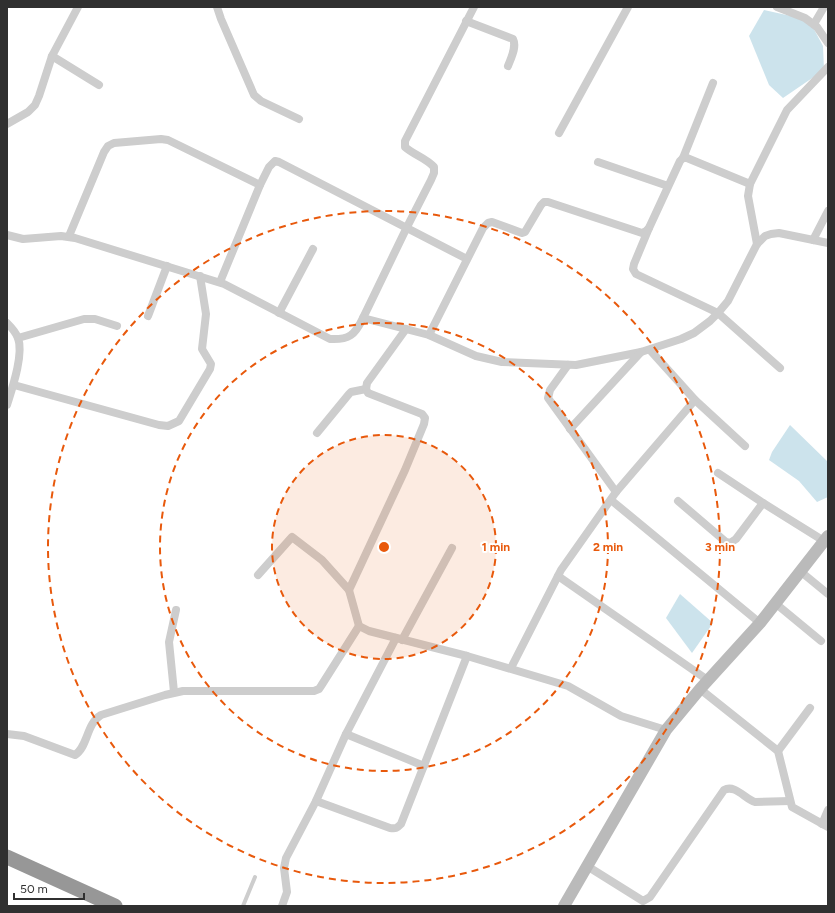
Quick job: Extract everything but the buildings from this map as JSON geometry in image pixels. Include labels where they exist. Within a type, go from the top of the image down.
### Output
[{"type":"highway","points":[[7,856],[115,906]]},
{"type":"highway","points":[[7,868],[90,906]]},
{"type":"main road","points":[[564,906],[666,730],[760,623],[826,538]]},
{"type":"street","points":[[7,124],[28,112],[35,105],[52,56],[78,7]]},
{"type":"street","points":[[217,7],[254,95],[261,101],[299,119]]},
{"type":"street","points":[[7,235],[23,239],[69,236],[220,282],[330,339],[340,340],[350,336],[357,331],[434,173],[434,167],[430,162],[410,152],[404,147],[405,141],[474,7]]},
{"type":"street","points":[[559,133],[628,7]]},
{"type":"street","points":[[777,7],[805,18],[814,24],[828,43]]},
{"type":"street","points":[[814,24],[824,7]]},
{"type":"street","points":[[466,21],[513,39],[514,48],[508,66]]},
{"type":"street","points":[[52,56],[98,85]]},
{"type":"street","points":[[757,244],[748,196],[750,184],[786,110],[828,67]]},
{"type":"street","points":[[713,83],[683,158],[680,161],[649,228],[633,269],[636,274],[718,313],[780,368]]},
{"type":"street","points":[[69,236],[104,152],[108,146],[114,143],[154,139],[168,140],[260,186]]},
{"type":"street","points":[[683,158],[687,158],[750,184]]},
{"type":"street","points":[[220,282],[260,186],[271,164],[275,161],[407,227],[467,259]]},
{"type":"street","points":[[598,162],[668,186]]},
{"type":"street","points":[[429,335],[467,259],[488,222],[492,222],[522,233],[525,232],[539,208],[544,202],[548,202],[638,232],[642,233],[649,228]]},
{"type":"street","points":[[813,240],[828,211]]},
{"type":"street","points":[[363,318],[429,335],[476,356],[489,360],[513,363],[576,365],[646,351],[681,340],[694,333],[718,313],[731,295],[757,244],[765,236],[779,233],[828,243]]},
{"type":"street","points":[[279,313],[313,249]]},
{"type":"street","points":[[148,316],[167,266]]},
{"type":"street","points":[[14,385],[159,425],[168,426],[179,421],[210,369],[211,364],[202,349],[206,314],[200,276]]},
{"type":"street","points":[[18,338],[84,319],[95,319],[117,326]]},
{"type":"street","points":[[7,323],[18,338],[20,358],[14,385],[7,406]]},
{"type":"street","points":[[366,390],[367,383],[406,329]]},
{"type":"street","points":[[646,351],[695,400],[745,446]]},
{"type":"street","points":[[570,430],[646,351]]},
{"type":"street","points":[[568,365],[550,390],[548,398],[616,492]]},
{"type":"street","points":[[317,433],[348,394],[351,392],[366,390]]},
{"type":"street","points":[[348,590],[403,474],[424,424],[425,418],[422,414],[368,393],[366,390]]},
{"type":"street","points":[[511,668],[558,576],[616,492],[695,400]]},
{"type":"street","points":[[718,472],[763,503],[826,538]]},
{"type":"street","points":[[611,500],[760,623]]},
{"type":"street","points":[[678,501],[726,542],[730,543],[736,539],[763,503]]},
{"type":"street","points":[[258,575],[292,537],[322,560],[348,590],[359,626],[369,631],[511,668],[568,686],[621,716],[666,730]]},
{"type":"street","points":[[282,906],[287,892],[285,863],[316,801],[346,734],[452,548]]},
{"type":"street","points":[[800,572],[828,594]]},
{"type":"street","points":[[558,576],[705,685],[778,751],[792,807],[825,826],[828,810]]},
{"type":"street","points":[[775,603],[821,641]]},
{"type":"street","points":[[174,692],[168,642],[176,610]]},
{"type":"street","points":[[7,734],[24,736],[75,755],[80,751],[93,722],[97,718],[108,712],[174,692],[314,691],[319,689],[359,626]]},
{"type":"street","points":[[316,801],[395,829],[401,824],[467,656]]},
{"type":"street","points":[[778,751],[810,708]]},
{"type":"street","points":[[346,734],[424,766]]},
{"type":"street","points":[[587,866],[643,903],[650,897],[724,790],[735,789],[755,802],[790,802]]},
{"type":"lane","points":[[243,906],[255,877]]},
{"type":"water","points":[[764,10],[809,20],[823,46],[824,70],[783,98],[769,85],[749,36]]},
{"type":"water","points":[[790,425],[828,462],[828,497],[817,502],[799,481],[769,460],[772,452]]},
{"type":"water","points":[[680,594],[713,623],[692,653],[666,618]]}]
